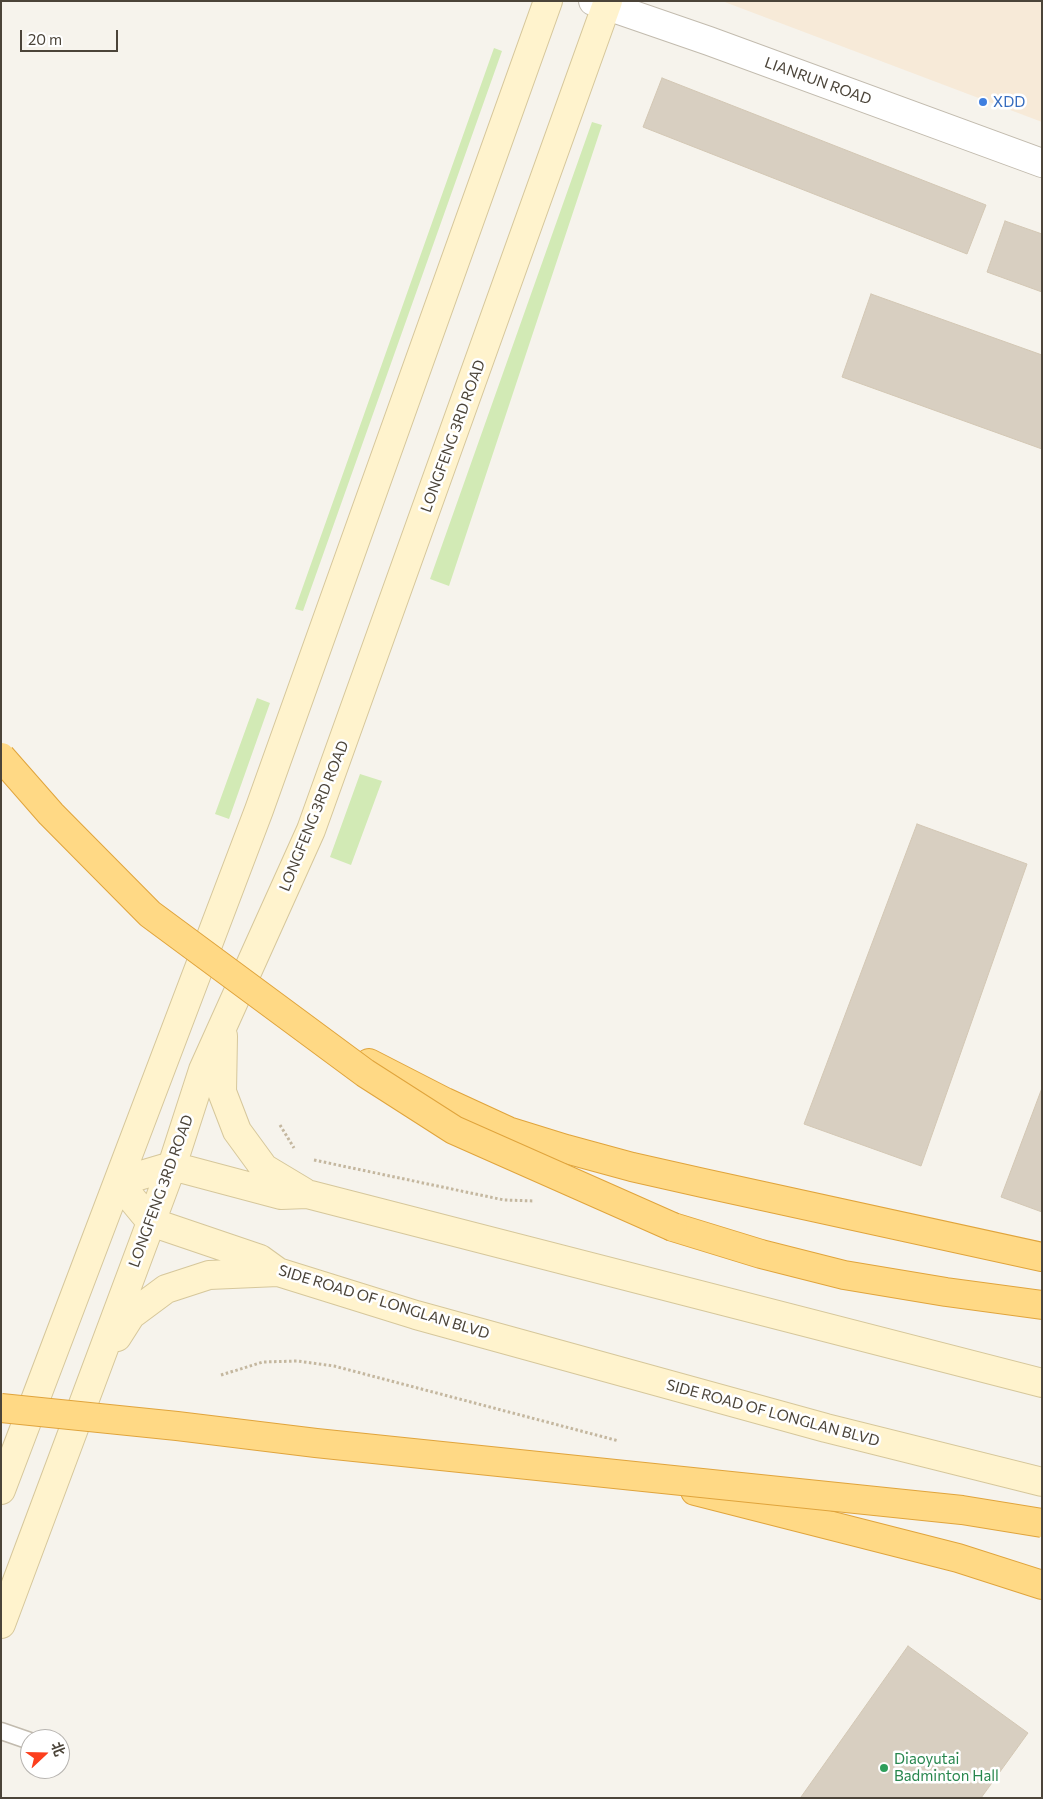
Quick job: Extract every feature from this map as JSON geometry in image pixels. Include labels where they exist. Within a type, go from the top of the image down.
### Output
[{"type":"highway","points":[[1,757],[51,814],[150,914],[365,1073],[454,1130],[673,1227],[761,1254],[844,1275],[946,1292],[1042,1305]]},
{"type":"highway","points":[[268,1002],[325,1038],[387,1073],[444,1102],[508,1131],[632,1167],[1042,1257]]},
{"type":"highway","points":[[1,1408],[177,1426],[316,1443],[962,1510],[1042,1523]]},
{"type":"highway","points":[[634,1475],[958,1558],[1042,1586]]},
{"type":"main road","points":[[1,1490],[259,810],[548,1]]},
{"type":"main road","name":"LONGFENG 3RD ROAD","points":[[1,1624],[172,1166],[203,1070],[223,1030],[311,830],[603,3]]},
{"type":"main road","points":[[223,1030],[222,1092],[238,1131],[264,1168],[307,1194]]},
{"type":"main road","points":[[118,1182],[172,1166],[281,1195],[307,1194],[1042,1383]]},
{"type":"main road","points":[[118,1182],[151,1222]]},
{"type":"main road","name":"SIDE ROAD OF LONGLAN BLVD","points":[[151,1222],[260,1259],[278,1272],[425,1317],[826,1428],[1042,1482]]},
{"type":"main road","points":[[97,1367],[131,1315],[166,1289],[208,1275],[278,1272]]},
{"type":"street","name":"LIANRUN ROAD","points":[[603,3],[1042,163]]},
{"type":"lane","points":[[1,1731],[20,1738]]},
{"type":"shaded area","points":[[722,1],[1042,1],[1042,122]]},
{"type":"green space","points":[[494,48],[502,51],[303,611],[295,609]]},
{"type":"green space","points":[[592,122],[602,125],[449,586],[430,579]]},
{"type":"green space","points":[[257,698],[270,703],[229,819],[215,814]]},
{"type":"green space","points":[[360,774],[382,781],[351,865],[330,857]]},
{"type":"building","points":[[662,78],[986,205],[967,254],[643,127]]},
{"type":"building","points":[[1005,221],[1042,234],[1042,292],[987,272]]},
{"type":"building","points":[[871,294],[1042,355],[1042,449],[842,377]]},
{"type":"building","points":[[917,824],[1027,864],[921,1166],[804,1124]]},
{"type":"building","points":[[1042,1088],[1042,1212],[1001,1197]]},
{"type":"building","points":[[908,1646],[1028,1733],[981,1798],[801,1797]]},
{"type":"place","name":"XDD","points":[[983,102]]},
{"type":"place","name":"Diaoyutai Badminton Hall","points":[[884,1768]]}]
